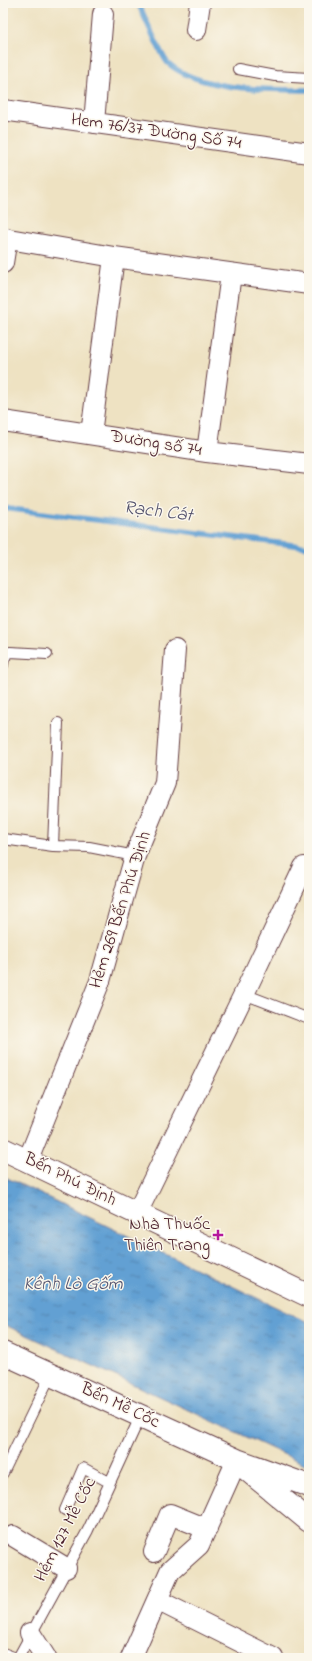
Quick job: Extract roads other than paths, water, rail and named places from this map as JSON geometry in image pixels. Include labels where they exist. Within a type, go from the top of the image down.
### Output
[{"type":"street","points":[[196,30],[200,3]]},
{"type":"street","points":[[94,122],[102,14]]},
{"type":"street","name":"Hem 76/37 Đường Số 74","points":[[3,110],[309,153]]},
{"type":"street","points":[[3,263],[5,238],[114,257],[309,284]]},
{"type":"street","points":[[91,434],[114,257]]},
{"type":"street","points":[[207,452],[231,274]]},
{"type":"street","name":"Đường số 74","points":[[3,421],[207,452],[309,464]]},
{"type":"street","name":"Hẻm 269 Bến Phú Định","points":[[28,1160],[100,981],[135,856],[165,783],[175,650]]},
{"type":"street","points":[[136,1213],[244,994],[304,867]]},
{"type":"street","name":"Bến Phú Định","points":[[3,1149],[309,1296]]},
{"type":"street","name":"Bến Mễ Cốc","points":[[3,1353],[141,1415],[236,1460],[309,1486]]},
{"type":"street","points":[[131,1658],[170,1571],[199,1546],[236,1460]]},
{"type":"street","name":"Bến Mễ Cốc","points":[[236,1460],[304,1519],[309,1521]]},
{"type":"street","points":[[154,1552],[170,1514],[207,1528]]},
{"type":"street","points":[[13,1536],[66,1568]]},
{"type":"street","points":[[157,1600],[265,1656]]},
{"type":"street","points":[[30,1633],[46,1658]]},
{"type":"lane","points":[[238,69],[275,76],[309,78]]},
{"type":"lane","points":[[3,665],[4,658],[10,652],[47,654]]},
{"type":"lane","points":[[52,846],[58,723]]},
{"type":"lane","points":[[3,839],[52,846],[89,847],[135,856]]},
{"type":"lane","points":[[244,994],[309,1019]]},
{"type":"lane","points":[[3,1473],[51,1374]]},
{"type":"lane","name":"Hẻm 127 Mễ Cốc","points":[[3,1653],[17,1658],[88,1530],[141,1415]]},
{"type":"lane","points":[[65,1510],[83,1468],[110,1482]]},
{"type":"water","name":"Kênh Lò Gốm","points":[[3,1176],[309,1323],[309,1466],[3,1324]]},
{"type":"waterway","points":[[138,3],[165,59],[168,63],[181,72],[197,79],[235,87],[274,90],[309,90]]},
{"type":"waterway","name":"Rạch Cát","points":[[3,508],[309,547]]},
{"type":"place","name":"Nhà Thuốc Thiên Trang","points":[[218,1235]]}]
